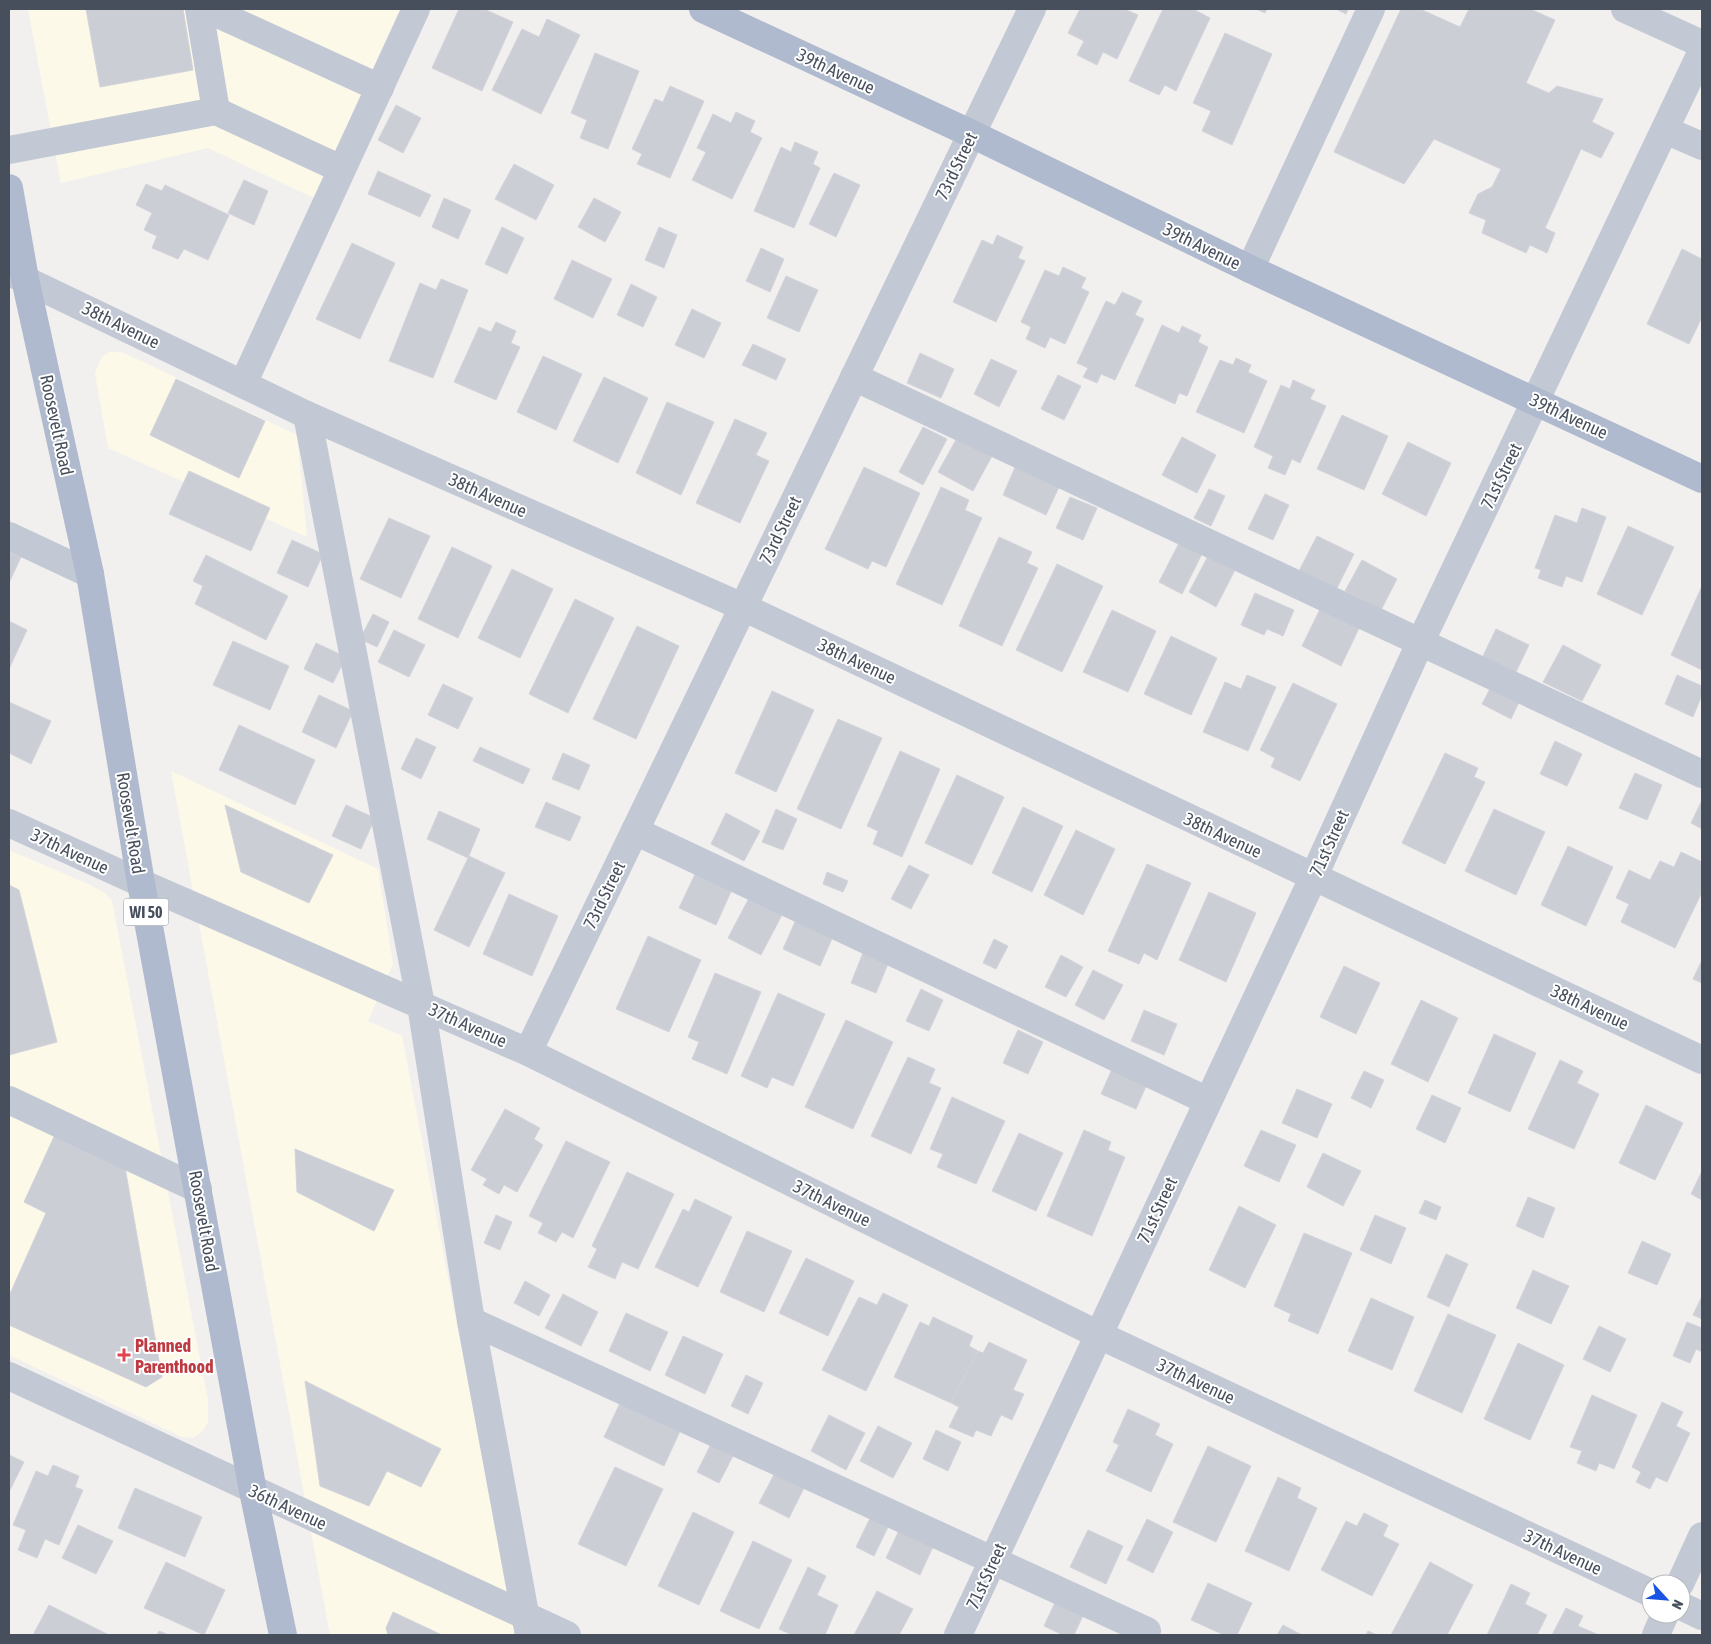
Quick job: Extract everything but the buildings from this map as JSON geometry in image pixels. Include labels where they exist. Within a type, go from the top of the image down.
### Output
[{"type":"main road","name":"39th Avenue","points":[[702,9],[972,134],[1250,269],[1702,479]]},
{"type":"main road","name":"Roosevelt Road","points":[[9,188],[17,276],[90,574],[141,883],[253,1491],[283,1635]]},
{"type":"street","points":[[199,9],[216,111]]},
{"type":"street","points":[[207,9],[380,88]]},
{"type":"street","points":[[243,384],[416,9]]},
{"type":"street","name":"73rd Street","points":[[528,1052],[1032,9]]},
{"type":"street","points":[[1250,269],[1371,9]]},
{"type":"street","points":[[1625,9],[1702,44]]},
{"type":"street","name":"71st Street","points":[[958,1635],[1314,878],[1420,643],[1537,401],[1702,51]]},
{"type":"street","points":[[9,150],[216,111],[342,169]]},
{"type":"street","points":[[1665,130],[1702,146]]},
{"type":"street","name":"38th Avenue","points":[[17,276],[307,415],[743,607],[1702,1060]]},
{"type":"street","points":[[854,377],[1702,774]]},
{"type":"street","points":[[307,415],[420,1005],[471,1321],[528,1626]]},
{"type":"street","points":[[9,536],[90,574]]},
{"type":"street","name":"37th Avenue","points":[[9,823],[141,883],[528,1052],[1099,1336],[1641,1587]]},
{"type":"street","points":[[635,831],[1208,1101]]},
{"type":"street","points":[[9,1100],[198,1189]]},
{"type":"street","points":[[471,1321],[1147,1631]]},
{"type":"street","name":"36th Avenue","points":[[9,1376],[253,1491],[528,1626],[567,1635]]},
{"type":"street","points":[[1685,1574],[1702,1536]]},
{"type":"shaded area","points":[[28,9],[400,9],[314,198],[208,148],[61,183]]},
{"type":"shaded area","points":[[110,352],[121,352],[297,435],[307,537],[108,448],[95,373],[102,357]]},
{"type":"shaded area","points":[[171,771],[378,869],[393,964],[368,1021],[402,1036],[516,1635],[330,1635]]},
{"type":"shaded area","points":[[9,850],[88,884],[105,893],[112,901],[208,1400],[208,1422],[203,1431],[193,1438],[182,1437],[9,1355]]},
{"type":"place","name":"Planned Parenthood","points":[[124,1355]]}]
